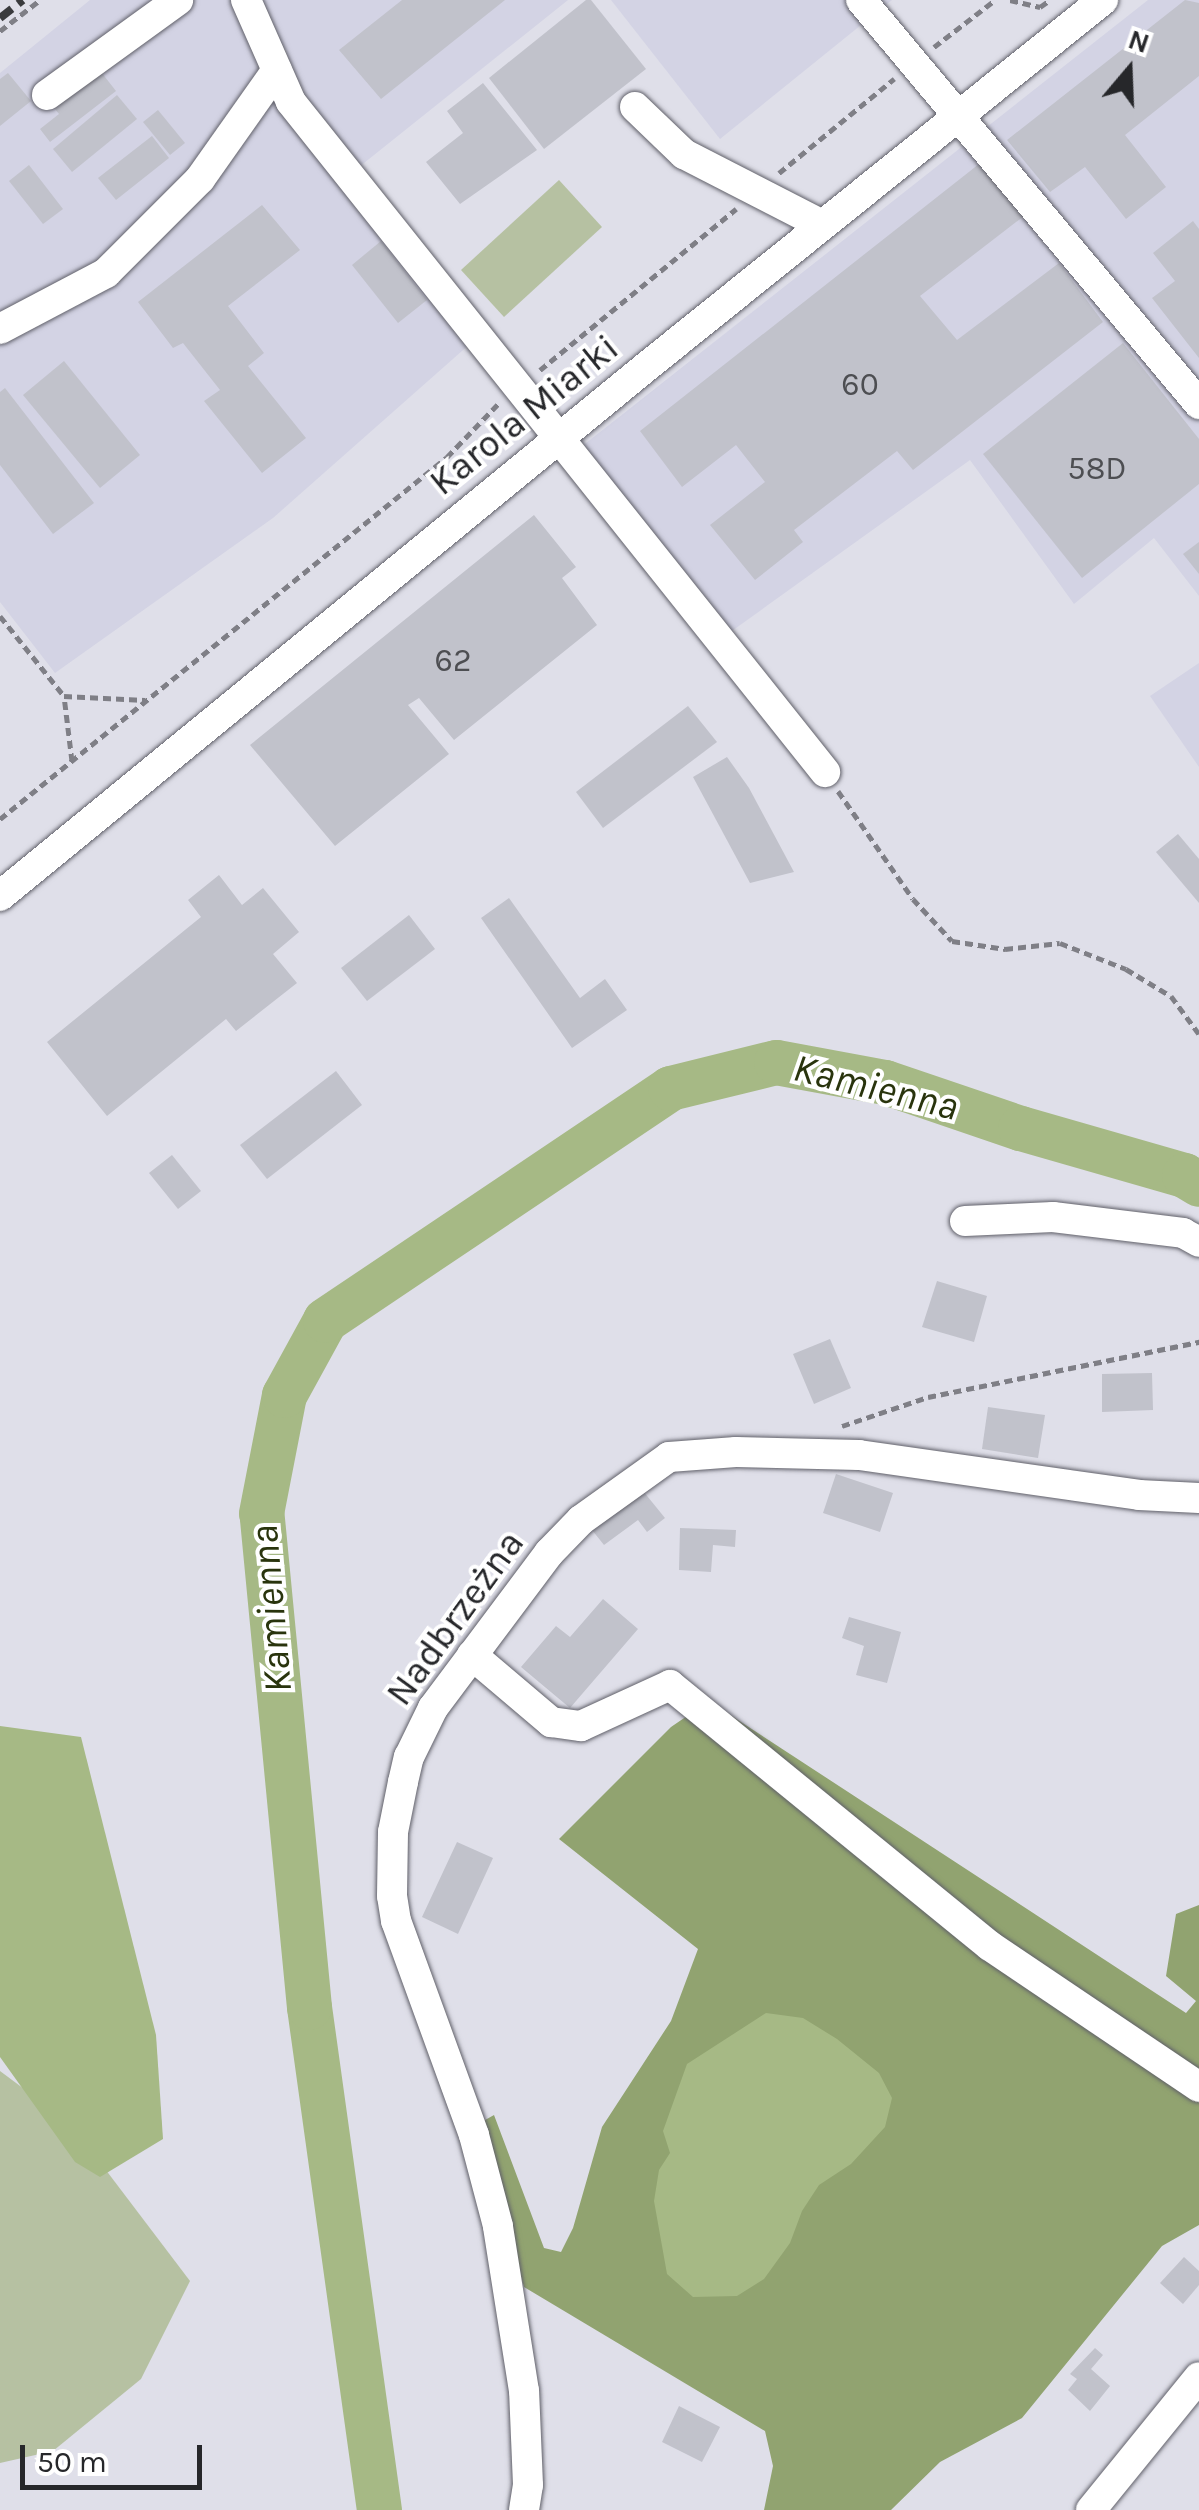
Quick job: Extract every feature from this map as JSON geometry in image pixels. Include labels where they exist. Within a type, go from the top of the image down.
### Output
[{"type":"street","points":[[46,95],[178,0]]},
{"type":"street","points":[[246,0],[292,102],[824,772]]},
{"type":"street","points":[[861,0],[1199,404]]},
{"type":"street","name":"Karola Miarki","points":[[0,896],[1102,0]]},
{"type":"street","points":[[0,329],[106,273],[200,179],[277,70]]},
{"type":"street","points":[[635,107],[684,154],[822,225]]},
{"type":"street","points":[[965,1221],[1053,1217],[1183,1233],[1199,1242]]},
{"type":"street","name":"Nadbrzeżna","points":[[524,2510],[528,2469],[524,2391],[498,2226],[474,2135],[396,1922],[392,1896],[393,1832],[410,1756],[434,1708],[528,1578],[581,1520],[669,1458],[736,1452],[859,1455],[1139,1495],[1199,1498]]},
{"type":"street","points":[[472,1655],[551,1722],[581,1726],[670,1684],[990,1946],[1199,2087]]},
{"type":"street","points":[[1091,2510],[1199,2377]]},
{"type":"path","points":[[0,31],[40,0]]},
{"type":"path","points":[[925,54],[995,0]]},
{"type":"path","points":[[1010,0],[1040,8],[1050,0]]},
{"type":"path","points":[[780,173],[905,70]]},
{"type":"path","points":[[531,378],[742,204]]},
{"type":"path","points":[[0,819],[447,457],[511,392]]},
{"type":"path","points":[[0,616],[64,696],[72,761]]},
{"type":"path","points":[[64,696],[148,700]]},
{"type":"path","points":[[824,772],[913,899],[952,941],[1005,949],[1060,943],[1126,969],[1172,996],[1199,1034]]},
{"type":"path","points":[[826,1433],[928,1397],[1199,1342]]},
{"type":"shaded area","points":[[90,0],[568,0],[359,167],[294,84],[286,49],[258,79],[471,343],[273,518],[55,673],[0,602],[0,73]]},
{"type":"shaded area","points":[[611,0],[892,0],[720,139]]},
{"type":"shaded area","points":[[1148,0],[1199,0],[1199,596],[1154,538],[1074,604],[970,460],[729,633],[581,447]]},
{"type":"shaded area","points":[[559,180],[602,227],[504,317],[461,270]]},
{"type":"shaded area","points":[[1199,663],[1199,767],[1150,696]]},
{"type":"shaded area","points":[[709,1701],[1186,2013],[1196,2001],[1166,1976],[1176,1914],[1199,1905],[1199,2225],[1162,2246],[1022,2418],[940,2462],[891,2510],[764,2510],[773,2466],[765,2431],[524,2287],[478,2124],[494,2115],[544,2248],[561,2252],[573,2228],[602,2127],[671,2021],[698,1949],[559,1839],[671,1727]]},
{"type":"shaded area","points":[[0,1726],[81,1737],[156,2035],[163,2139],[100,2177],[75,2162],[0,2057]]},
{"type":"shaded area","points":[[766,2013],[803,2018],[879,2073],[892,2098],[885,2127],[851,2164],[819,2185],[802,2211],[790,2243],[764,2279],[737,2296],[693,2297],[667,2274],[654,2201],[659,2170],[670,2153],[663,2131],[687,2064]]},
{"type":"shaded area","points":[[0,2071],[71,2124],[190,2281],[141,2379],[53,2451],[0,2463]]},
{"type":"building","points":[[402,0],[505,0],[381,99],[339,50]]},
{"type":"building","points":[[586,0],[591,0],[646,69],[544,149],[489,78]]},
{"type":"building","points":[[1185,0],[1199,3],[1199,76],[1125,135],[1166,187],[1126,219],[1085,167],[1050,192],[1007,140]]},
{"type":"building","points":[[98,68],[116,91],[50,142],[40,129],[59,114],[51,104]]},
{"type":"building","points":[[8,73],[31,101],[0,126],[0,79]]},
{"type":"building","points":[[483,83],[537,150],[460,204],[426,162],[463,133],[447,111]]},
{"type":"building","points":[[117,95],[137,119],[72,172],[53,149]]},
{"type":"building","points":[[158,110],[185,143],[170,155],[143,122]]},
{"type":"building","points":[[152,136],[169,158],[116,200],[98,178]]},
{"type":"building","points":[[979,164],[1024,216],[920,296],[957,340],[1059,263],[1103,322],[913,470],[897,451],[794,530],[803,542],[755,580],[710,525],[765,482],[736,445],[682,487],[640,431]]},
{"type":"building","points":[[29,165],[63,209],[43,224],[9,181]]},
{"type":"building","points":[[262,205],[300,250],[228,306],[264,353],[248,366],[306,438],[262,473],[204,401],[220,390],[183,343],[173,348],[138,302]]},
{"type":"building","points":[[1193,221],[1199,229],[1199,358],[1152,298],[1175,281],[1153,253]]},
{"type":"building","points":[[381,241],[427,300],[398,323],[352,265]]},
{"type":"building","points":[[1123,343],[1199,439],[1199,484],[1082,578],[983,454]]},
{"type":"building","points":[[64,361],[140,455],[100,488],[23,395]]},
{"type":"building","points":[[5,388],[94,503],[53,534],[0,465],[0,392]]},
{"type":"building","points":[[534,515],[576,567],[562,578],[597,625],[454,740],[419,698],[408,705],[449,754],[335,846],[250,745]]},
{"type":"building","points":[[1199,542],[1199,574],[1183,554]]},
{"type":"building","points":[[688,706],[717,742],[603,828],[576,792]]},
{"type":"building","points":[[727,757],[749,788],[794,872],[750,883],[693,777]]},
{"type":"building","points":[[1178,834],[1199,859],[1199,903],[1156,852]]},
{"type":"building","points":[[219,875],[242,905],[263,888],[299,932],[273,954],[297,983],[236,1031],[226,1019],[107,1116],[47,1042],[201,917],[188,900]]},
{"type":"building","points":[[509,898],[580,998],[605,979],[627,1010],[572,1048],[481,918]]},
{"type":"building","points":[[409,915],[435,949],[367,1001],[341,968]]},
{"type":"building","points":[[336,1071],[362,1105],[267,1179],[240,1145]]},
{"type":"building","points":[[172,1155],[201,1191],[178,1209],[149,1173]]},
{"type":"building","points":[[937,1281],[987,1296],[974,1342],[922,1327]]},
{"type":"building","points":[[830,1339],[851,1388],[814,1404],[793,1354]]},
{"type":"building","points":[[1152,1373],[1153,1410],[1102,1412],[1102,1374]]},
{"type":"building","points":[[988,1407],[1045,1415],[1038,1458],[982,1449]]},
{"type":"building","points":[[836,1474],[893,1493],[880,1532],[823,1513]]},
{"type":"building","points":[[639,1486],[665,1518],[647,1532],[638,1520],[604,1545],[588,1525]]},
{"type":"building","points":[[680,1528],[736,1530],[735,1547],[713,1545],[711,1572],[679,1570]]},
{"type":"building","points":[[603,1599],[638,1629],[570,1708],[521,1667],[556,1626],[570,1637]]},
{"type":"building","points":[[849,1617],[901,1632],[887,1683],[856,1675],[864,1646],[842,1638]]},
{"type":"building","points":[[457,1842],[493,1858],[458,1934],[422,1917]]},
{"type":"building","points":[[1184,2257],[1199,2271],[1199,2285],[1183,2304],[1160,2283]]},
{"type":"building","points":[[1095,2348],[1103,2355],[1091,2369],[1110,2386],[1090,2411],[1068,2390],[1077,2379],[1070,2374]]},
{"type":"building","points":[[679,2406],[720,2427],[702,2462],[662,2442]]},
{"type":"waterway","name":"Kamienna","points":[[379,2510],[309,2007],[261,1513],[284,1395],[325,1320],[670,1088],[776,1062],[885,1082],[1020,1128],[1184,1175],[1199,1184]]},
{"type":"railway","points":[[0,18],[23,0]]}]
